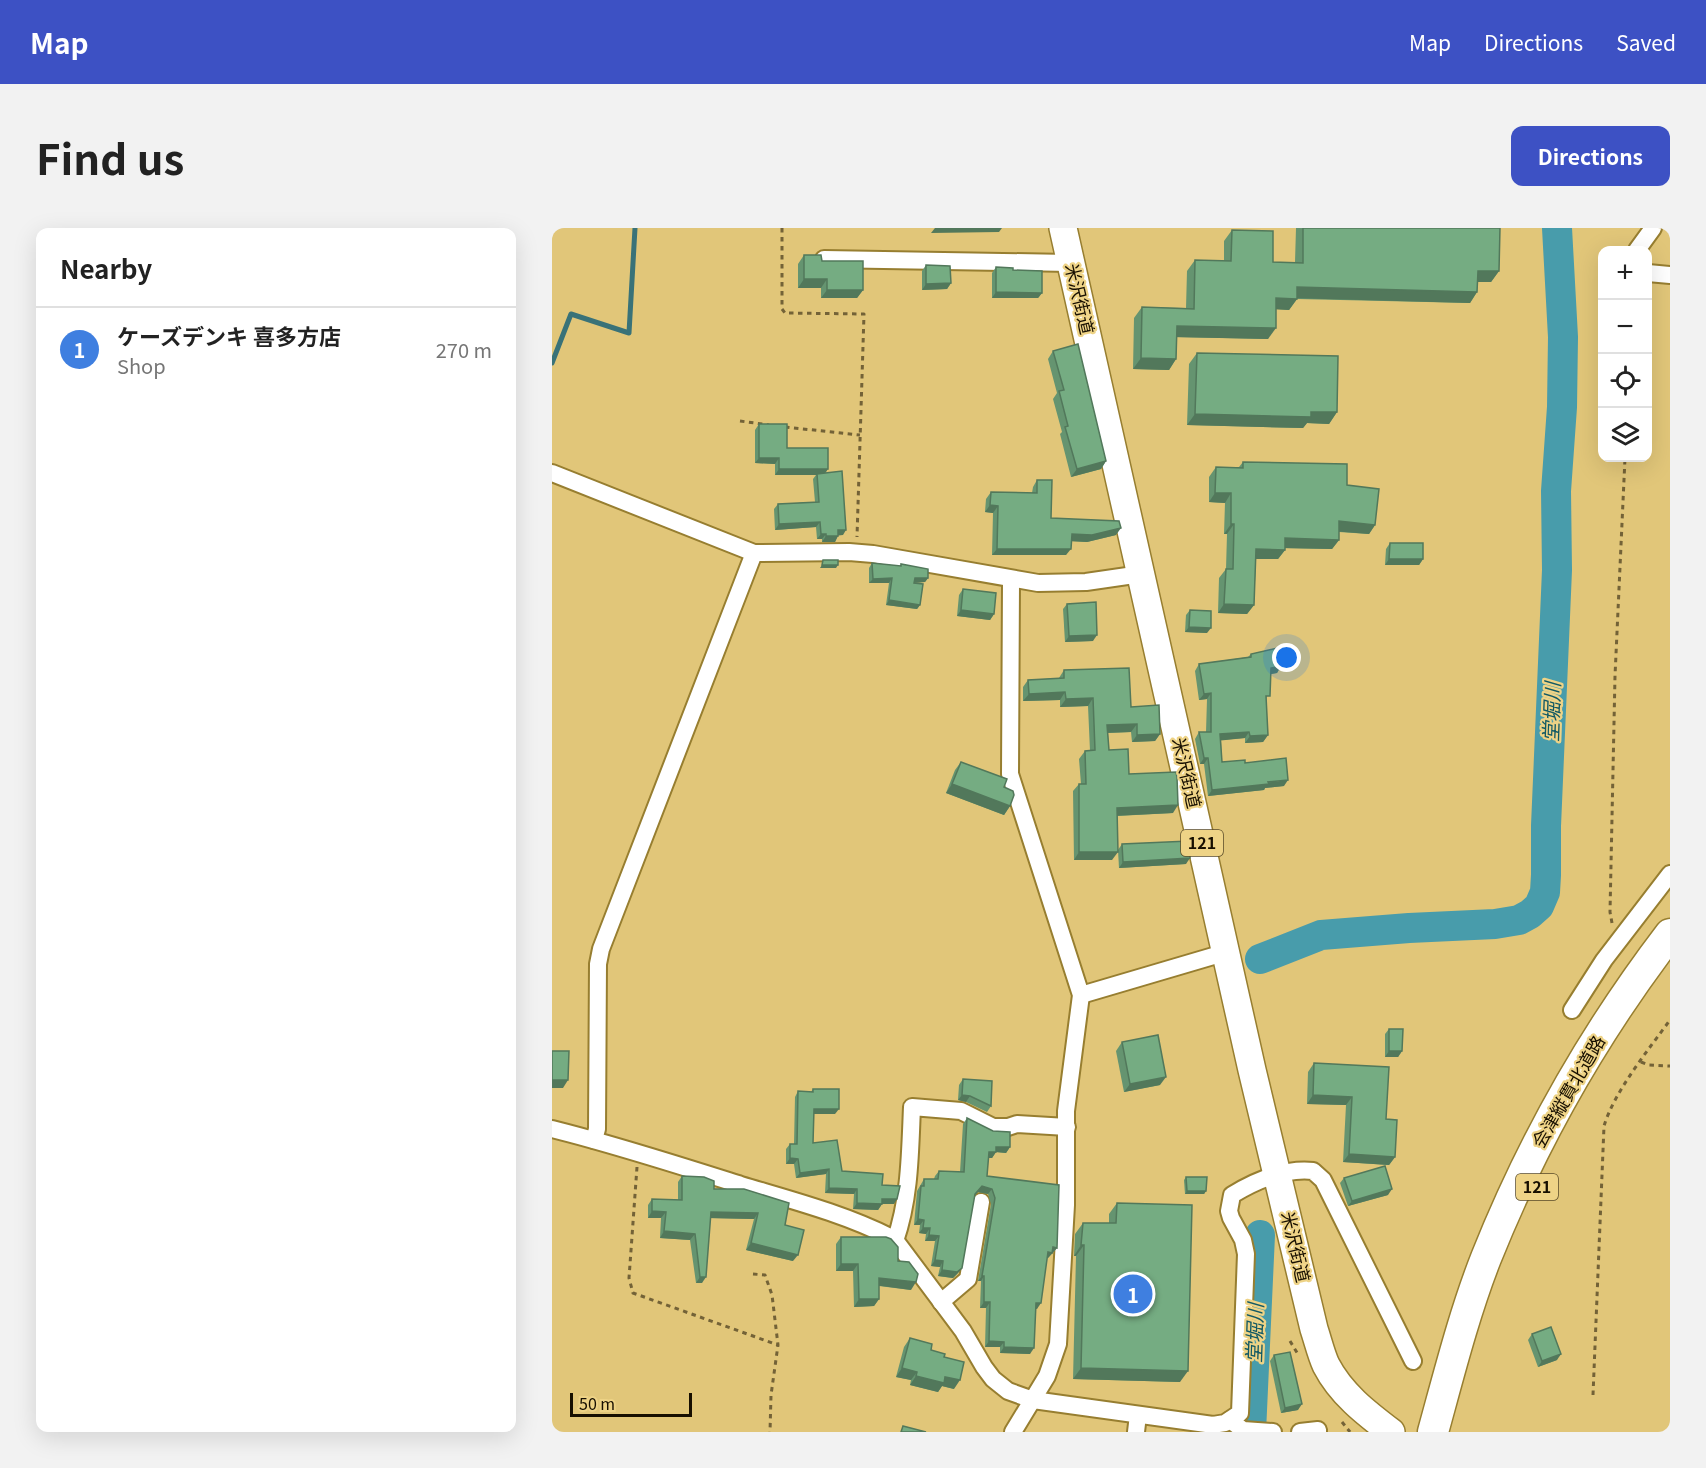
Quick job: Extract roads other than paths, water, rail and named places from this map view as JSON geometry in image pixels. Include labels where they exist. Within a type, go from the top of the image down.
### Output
[{"type":"highway","name":"米沢街道","points":[[1063,228],[1252,1070],[1314,1329],[1326,1365],[1339,1386],[1354,1403],[1391,1432]]},
{"type":"highway","name":"会津縦貫北道路","points":[[1433,1432],[1466,1315],[1513,1194],[1541,1137],[1586,1058],[1649,961],[1670,934]]},
{"type":"highway","name":"会津縦貫北道路","points":[[1454,1432],[1503,1266],[1531,1201],[1600,1069],[1670,965]]},
{"type":"street","points":[[1640,246],[1653,228]]},
{"type":"street","points":[[824,259],[1070,263]]},
{"type":"street","points":[[1652,273],[1670,275]]},
{"type":"street","points":[[552,473],[754,553],[857,552],[1038,583],[1086,582],[1141,573]]},
{"type":"street","points":[[594,1140],[597,1129],[598,964],[601,949],[754,553]]},
{"type":"street","points":[[1011,583],[1010,774],[1081,995],[1070,1078],[1058,1344],[1047,1376],[1013,1432]]},
{"type":"street","points":[[1572,1010],[1621,937],[1670,874]]},
{"type":"street","points":[[1081,995],[1227,952]]},
{"type":"street","points":[[895,1241],[903,1217],[909,1180],[912,1107],[961,1111],[993,1127],[1008,1127],[1017,1124],[1067,1127]]},
{"type":"street","points":[[552,1129],[828,1212],[895,1241],[941,1302],[993,1379],[1008,1391],[1033,1400],[1213,1425],[1236,1425],[1273,1432]]},
{"type":"street","points":[[1236,1425],[1240,1413],[1246,1254],[1244,1240],[1228,1211],[1232,1195],[1245,1186],[1278,1174],[1306,1170],[1320,1176],[1413,1361]]},
{"type":"street","points":[[941,1302],[968,1279],[981,1202]]},
{"type":"street","points":[[1136,1432],[1138,1415]]},
{"type":"street","points":[[1300,1432],[1318,1430],[1318,1432]]},
{"type":"waterway","points":[[552,363],[571,314],[629,333],[635,228]]},
{"type":"waterway","name":"堂堀川","points":[[1260,959],[1321,935],[1495,924],[1519,920],[1539,906],[1545,892],[1557,570],[1556,491],[1562,407],[1563,337],[1557,228]]},
{"type":"waterway","name":"堂堀川","points":[[1251,1432],[1260,1235]]},
{"type":"place","name":"ケーズデンキ 喜多方店","points":[[1133,1294]]}]
